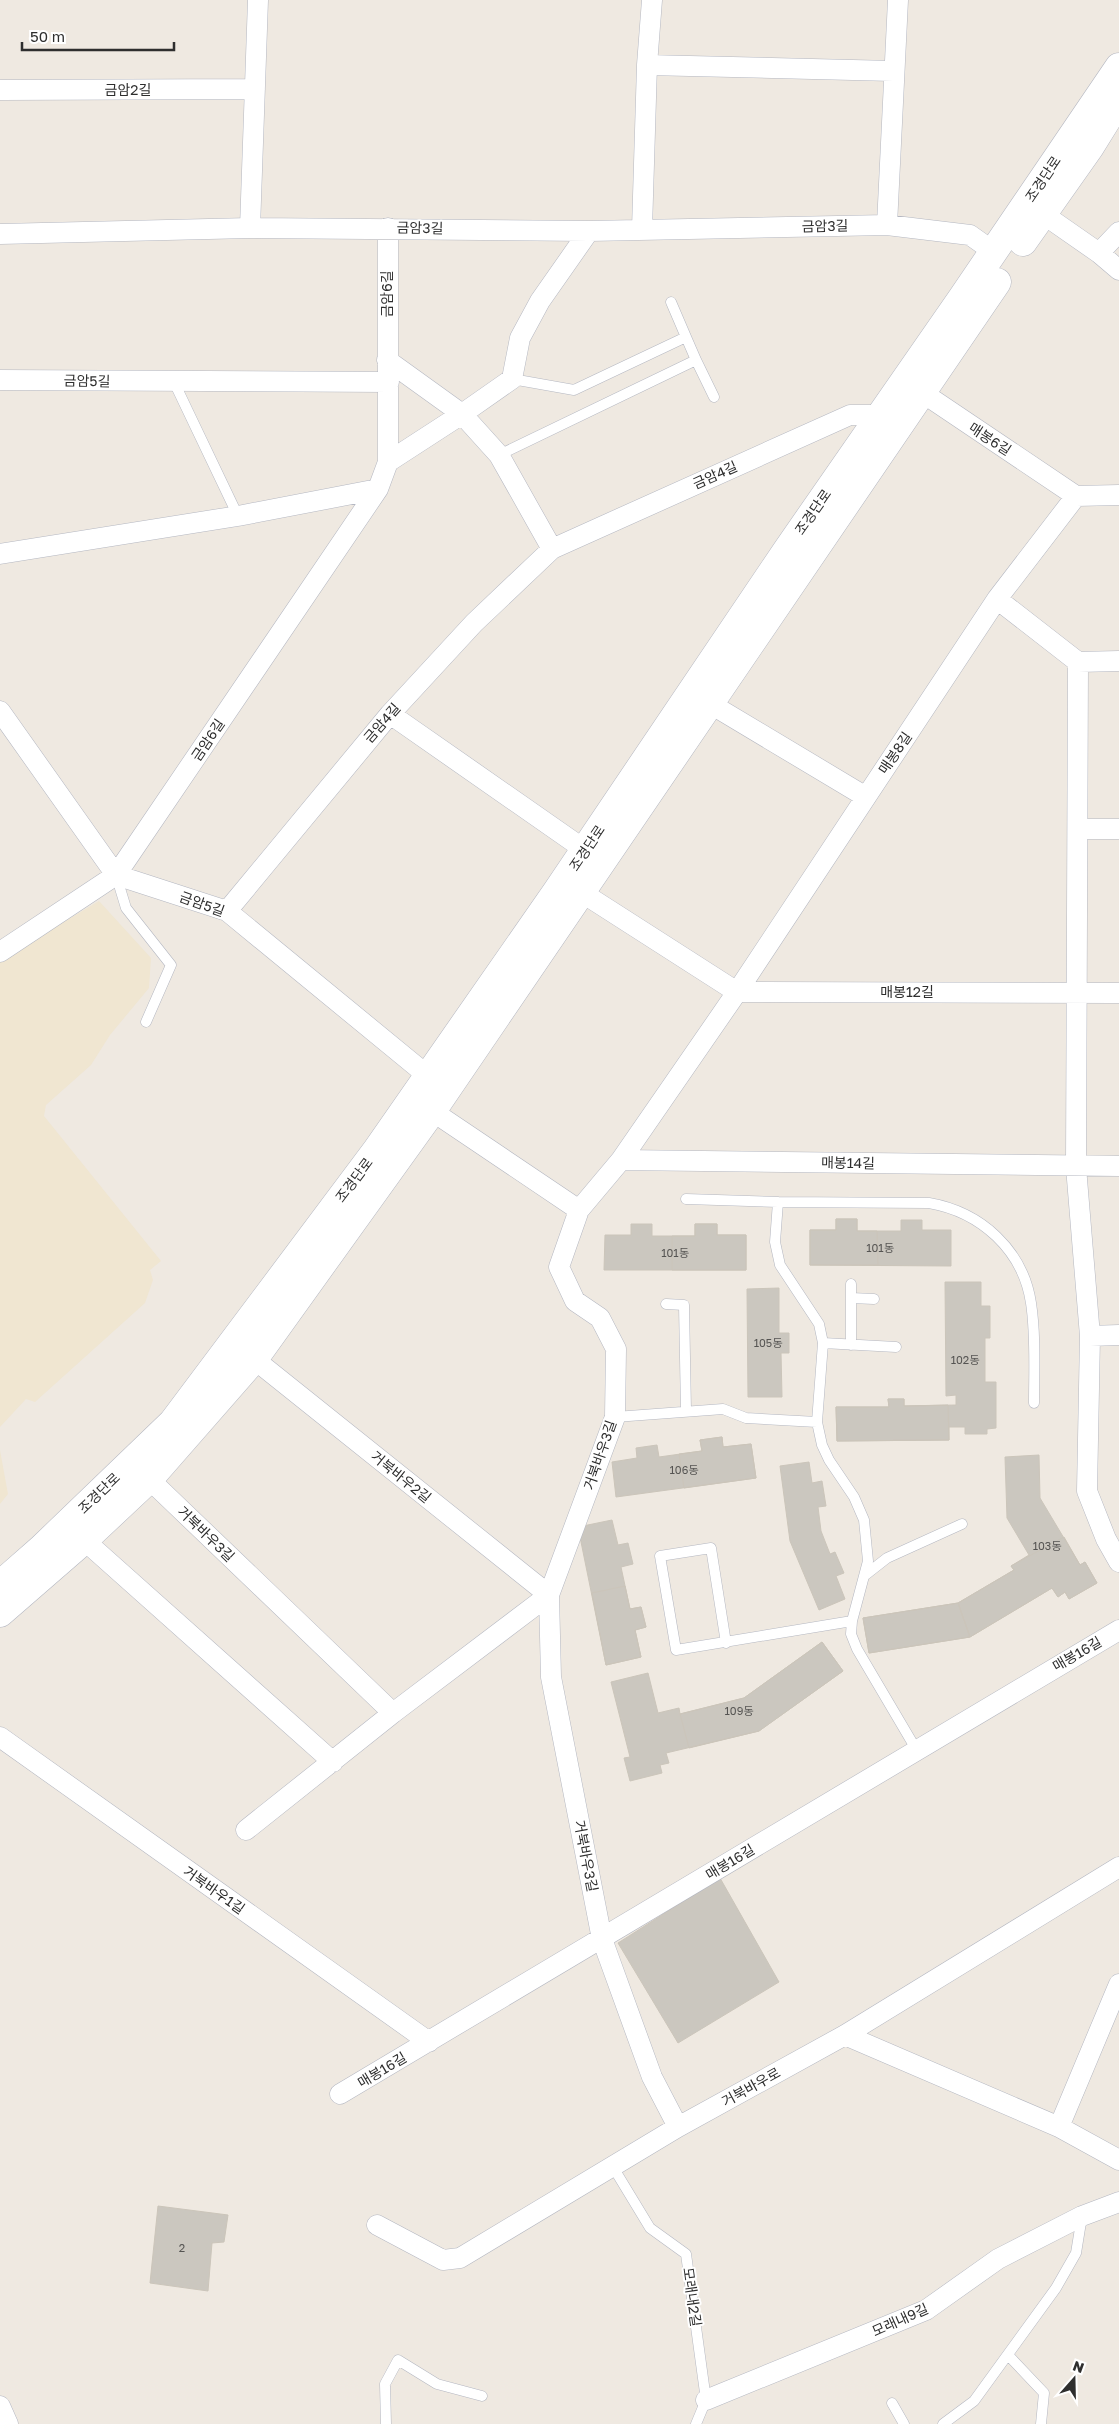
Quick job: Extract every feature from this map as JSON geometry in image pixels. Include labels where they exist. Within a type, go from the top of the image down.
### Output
[{"type":"street","points":[[250,228],[258,0]]},
{"type":"street","points":[[642,229],[647,65],[652,0]]},
{"type":"street","points":[[887,225],[893,71],[898,0]]},
{"type":"street","points":[[647,65],[893,71]]},
{"type":"street","name":"조경단로","points":[[0,1613],[84,1540],[149,1479],[254,1359],[432,1111],[709,703],[913,387],[994,252],[1119,67]]},
{"type":"street","name":"금암2길","points":[[0,90],[255,89]]},
{"type":"street","name":"조경단로","points":[[0,1584],[41,1549],[173,1422],[370,1159],[586,850],[787,550],[881,415],[913,387],[1043,214],[1090,147],[1119,100]]},
{"type":"street","points":[[1043,214],[1099,253],[1119,270]]},
{"type":"street","name":"금암3길","points":[[0,234],[250,228],[589,231],[887,225],[970,235],[994,252]]},
{"type":"street","name":"금암6길","points":[[0,952],[116,875],[378,489],[388,462],[388,228]]},
{"type":"street","points":[[388,462],[512,379],[520,338],[540,301],[589,231]]},
{"type":"street","points":[[1099,253],[1119,232]]},
{"type":"street","points":[[387,360],[462,414],[499,454],[552,549]]},
{"type":"street","name":"금암5길","points":[[0,380],[174,382]]},
{"type":"street","points":[[174,382],[389,382]]},
{"type":"street","name":"매봉6길","points":[[913,387],[1076,496]]},
{"type":"street","name":"금암4길","points":[[227,911],[390,714],[474,623],[552,549],[850,415],[881,415]]},
{"type":"street","points":[[0,554],[238,516],[378,489]]},
{"type":"street","points":[[1119,495],[1076,496],[997,599],[1078,662],[1119,661]]},
{"type":"street","name":"매봉8길","points":[[737,992],[997,599]]},
{"type":"street","points":[[1078,662],[1079,829],[1076,1166],[1090,1336],[1087,1491],[1106,1539],[1119,1562]]},
{"type":"street","points":[[709,703],[866,797]]},
{"type":"street","points":[[0,710],[116,875]]},
{"type":"street","points":[[390,714],[586,850]]},
{"type":"street","points":[[1079,829],[1119,829]]},
{"type":"street","name":"금암5길","points":[[116,875],[227,911],[428,1076]]},
{"type":"street","points":[[428,1076],[432,1111],[579,1210],[621,1160],[737,992],[581,892]]},
{"type":"street","name":"매봉12길","points":[[737,992],[1119,993]]},
{"type":"street","name":"매봉14길","points":[[621,1160],[1119,1166]]},
{"type":"street","name":"거북바우3길","points":[[579,1210],[559,1267],[575,1300],[600,1318],[616,1350],[615,1417],[549,1595],[551,1677],[602,1940],[652,2077],[678,2127]]},
{"type":"street","points":[[1090,1336],[1119,1335]]},
{"type":"street","name":"거북바우2길","points":[[254,1359],[549,1595]]},
{"type":"street","name":"거북바우3길","points":[[149,1479],[393,1713]]},
{"type":"street","points":[[84,1540],[332,1762]]},
{"type":"street","points":[[246,1830],[393,1713],[549,1595]]},
{"type":"street","name":"매봉16길","points":[[340,2094],[602,1940],[916,1749],[1119,1630]]},
{"type":"street","name":"거북바우1길","points":[[0,1737],[429,2042]]},
{"type":"street","name":"거북바우로","points":[[377,2225],[443,2260],[460,2258],[678,2127],[845,2035],[1119,1866]]},
{"type":"street","points":[[1059,2127],[1119,1984]]},
{"type":"street","points":[[845,2035],[1059,2127],[1119,2160]]},
{"type":"street","name":"모래내9길","points":[[706,2400],[926,2310],[998,2259],[1082,2216],[1119,2202]]},
{"type":"street","points":[[0,2406],[8,2424]]},
{"type":"lane","points":[[671,302],[714,397]]},
{"type":"lane","points":[[512,379],[574,390],[686,337]]},
{"type":"lane","points":[[499,454],[696,360]]},
{"type":"lane","points":[[174,382],[238,516]]},
{"type":"lane","points":[[116,875],[126,908],[171,965],[146,1022]]},
{"type":"lane","points":[[686,1199],[929,1203],[950,1206],[972,1216],[993,1232],[1010,1251],[1024,1275],[1031,1303],[1034,1403]]},
{"type":"lane","points":[[778,1202],[775,1242],[780,1265],[819,1324],[823,1343],[817,1422],[822,1445],[829,1460],[854,1497],[864,1520],[868,1561],[852,1621],[851,1634],[857,1649],[916,1749]]},
{"type":"lane","points":[[851,1284],[851,1345]]},
{"type":"lane","points":[[851,1298],[874,1299]]},
{"type":"lane","points":[[666,1304],[684,1305],[686,1411]]},
{"type":"lane","points":[[823,1343],[896,1347]]},
{"type":"lane","points":[[615,1417],[723,1409],[746,1418],[817,1422]]},
{"type":"lane","points":[[864,1576],[887,1558],[962,1524]]},
{"type":"lane","points":[[726,1643],[710,1548],[660,1556],[676,1650],[726,1643],[852,1621]]},
{"type":"lane","name":"모래내2길","points":[[613,2167],[650,2228],[686,2254],[706,2400]]},
{"type":"lane","points":[[943,2424],[974,2400],[1056,2288],[1076,2253],[1082,2216]]},
{"type":"lane","points":[[1008,2355],[1044,2393],[1041,2424]]},
{"type":"lane","points":[[386,2424],[385,2384],[398,2360],[437,2384],[482,2396]]},
{"type":"lane","points":[[696,2424],[706,2400]]},
{"type":"lane","points":[[892,2403],[904,2424]]},
{"type":"shaded area","points":[[99,901],[151,958],[149,988],[110,1035],[91,1065],[46,1105],[44,1116],[161,1261],[150,1270],[153,1280],[145,1303],[35,1402],[26,1399],[0,1427],[0,960]]},
{"type":"shaded area","points":[[0,1450],[8,1494],[0,1504]]},
{"type":"building","points":[[836,1219],[857,1219],[857,1231],[901,1231],[901,1220],[922,1220],[922,1230],[951,1230],[951,1266],[810,1265],[810,1230],[836,1230]]},
{"type":"building","points":[[836,1219],[857,1219],[857,1231],[877,1231],[878,1265],[810,1265],[810,1230],[836,1230]]},
{"type":"building","points":[[631,1224],[652,1224],[652,1236],[695,1236],[695,1224],[717,1224],[717,1235],[746,1235],[746,1270],[604,1270],[605,1235],[631,1235]]},
{"type":"building","points":[[695,1224],[717,1224],[717,1235],[746,1235],[746,1270],[672,1270],[672,1236],[695,1236]]},
{"type":"building","points":[[945,1282],[981,1282],[981,1306],[990,1306],[990,1338],[985,1338],[985,1382],[996,1382],[996,1428],[987,1429],[987,1434],[965,1434],[965,1427],[949,1427],[949,1440],[837,1441],[836,1407],[889,1407],[888,1399],[904,1399],[904,1406],[956,1405],[956,1395],[946,1396]]},
{"type":"building","points":[[779,1288],[779,1333],[789,1333],[789,1353],[781,1353],[782,1397],[748,1397],[747,1289]]},
{"type":"building","points":[[888,1399],[904,1399],[904,1406],[948,1405],[949,1440],[837,1441],[836,1407],[889,1407]]},
{"type":"building","points":[[722,1437],[723,1447],[751,1444],[756,1478],[616,1497],[612,1462],[637,1458],[636,1448],[657,1445],[659,1457],[702,1451],[700,1440]]},
{"type":"building","points":[[722,1437],[723,1447],[751,1444],[756,1478],[684,1488],[679,1454],[702,1451],[700,1440]]},
{"type":"building","points":[[1039,1455],[1040,1498],[1080,1565],[1085,1562],[1097,1583],[1069,1599],[1065,1592],[1058,1597],[1052,1588],[970,1637],[869,1653],[863,1618],[958,1603],[1014,1570],[1011,1566],[1029,1555],[1007,1518],[1005,1457]]},
{"type":"building","points":[[809,1462],[812,1483],[822,1481],[826,1506],[818,1507],[821,1531],[830,1554],[835,1552],[844,1573],[836,1576],[845,1599],[819,1610],[790,1541],[780,1466]]},
{"type":"building","points":[[612,1520],[618,1545],[628,1543],[633,1564],[621,1567],[630,1609],[641,1607],[646,1627],[635,1630],[641,1657],[606,1665],[578,1527]]},
{"type":"building","points":[[1064,1537],[1080,1565],[1085,1562],[1097,1583],[1069,1599],[1065,1592],[1058,1597],[1052,1588],[970,1637],[958,1603],[1014,1570],[1011,1566]]},
{"type":"building","points":[[625,1586],[630,1609],[641,1607],[646,1627],[635,1630],[641,1657],[606,1665],[592,1593]]},
{"type":"building","points":[[958,1603],[970,1637],[869,1653],[863,1618]]},
{"type":"building","points":[[822,1642],[843,1671],[759,1731],[666,1753],[669,1763],[660,1765],[662,1773],[630,1781],[624,1758],[630,1757],[611,1682],[648,1673],[658,1713],[679,1708],[680,1714],[744,1698]]},
{"type":"building","points":[[822,1642],[843,1671],[759,1731],[689,1748],[680,1714],[744,1698]]},
{"type":"building","points":[[720,1878],[779,1982],[678,2043],[618,1943]]},
{"type":"building","points":[[158,2206],[228,2215],[224,2242],[212,2243],[208,2291],[150,2283]]}]
